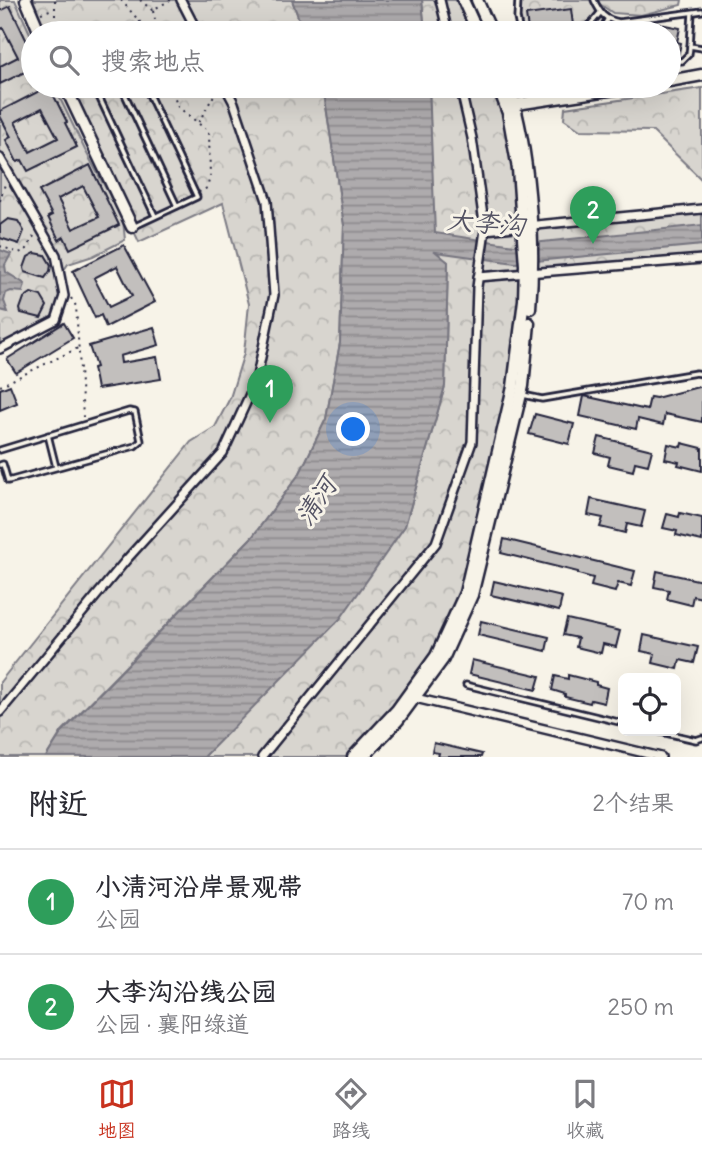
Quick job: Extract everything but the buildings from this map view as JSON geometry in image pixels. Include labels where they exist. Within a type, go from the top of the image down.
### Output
[{"type":"main road","points":[[26,0],[34,21]]},
{"type":"main road","points":[[477,0],[487,21]]},
{"type":"main road","points":[[463,2],[472,21]]},
{"type":"main road","points":[[681,78],[702,75]]},
{"type":"main road","points":[[70,98],[132,227]]},
{"type":"main road","points":[[505,98],[510,108]]},
{"type":"main road","points":[[353,757],[443,659],[472,595],[521,395],[528,269],[526,229],[510,98]]},
{"type":"main road","points":[[510,108],[567,98]]},
{"type":"main road","points":[[363,757],[398,720],[436,656],[465,593],[513,387],[528,269]]},
{"type":"street","points":[[181,0],[192,21]]},
{"type":"street","points":[[439,0],[445,21]]},
{"type":"street","points":[[0,712],[127,559],[223,453],[256,381],[274,295],[267,201],[231,98]]},
{"type":"street","points":[[262,757],[436,543],[472,442],[478,274],[485,233],[472,138],[463,98]]},
{"type":"street","points":[[0,158],[56,255],[64,296],[55,320],[0,349]]},
{"type":"street","points":[[485,233],[702,209]]},
{"type":"street","points":[[478,274],[702,259]]},
{"type":"street","points":[[410,697],[660,757]]},
{"type":"lane","points":[[518,0],[518,21]]},
{"type":"lane","points":[[594,0],[600,13],[614,21]]},
{"type":"lane","points":[[630,21],[702,11]]},
{"type":"lane","points":[[593,21],[600,13]]},
{"type":"lane","points":[[681,61],[689,54],[692,13]]},
{"type":"lane","points":[[690,46],[702,48]]},
{"type":"lane","points":[[99,98],[155,216]]},
{"type":"lane","points":[[127,98],[177,206]]},
{"type":"lane","points":[[132,227],[197,197],[151,98]]},
{"type":"lane","points":[[521,395],[542,399],[702,374]]},
{"type":"lane","points":[[0,450],[129,411],[135,412],[142,436],[135,446],[8,481],[0,463]]},
{"type":"lane","points":[[48,435],[56,467]]},
{"type":"lane","points":[[466,685],[618,722]]},
{"type":"lane","points":[[679,736],[696,740],[702,738]]},
{"type":"path","points":[[55,0],[57,21]]},
{"type":"path","points":[[121,0],[139,21]]},
{"type":"path","points":[[139,0],[152,10],[155,21]]},
{"type":"path","points":[[152,10],[172,0]]},
{"type":"path","points":[[32,16],[54,9]]},
{"type":"path","points":[[175,98],[177,106],[209,131],[210,177],[207,188],[196,194]]},
{"type":"path","points":[[198,124],[215,98]]},
{"type":"path","points":[[0,201],[8,173]]},
{"type":"path","points":[[0,246],[19,253],[27,249],[39,226]]},
{"type":"path","points":[[64,296],[71,298],[76,306],[85,425]]},
{"type":"path","points":[[0,386],[78,348]]},
{"type":"green space","points":[[0,0],[15,0],[24,21],[21,21],[21,98],[60,98],[123,220],[125,240],[93,256],[68,264],[60,276],[64,296],[56,320],[0,349]]},
{"type":"green space","points":[[28,0],[292,0],[300,21],[36,21]]},
{"type":"green space","points":[[422,0],[463,0],[473,21],[424,21]]},
{"type":"green space","points":[[518,0],[594,0],[607,19],[518,21]]},
{"type":"green space","points":[[598,0],[682,0],[681,5],[641,15],[613,13],[598,3]]},
{"type":"green space","points":[[702,88],[702,180],[652,131],[580,130],[564,119],[565,108],[634,98],[681,98],[681,91]]},
{"type":"green space","points":[[71,98],[325,98],[344,225],[340,343],[326,419],[300,473],[253,536],[62,731],[46,757],[0,757],[0,682],[191,442],[215,427],[230,398],[244,353],[249,304],[223,203],[139,242]]},
{"type":"green space","points":[[429,98],[502,98],[508,113],[523,226],[702,209],[702,259],[503,275],[529,277],[519,386],[468,594],[433,652],[402,695],[404,706],[357,757],[204,757],[405,526],[445,386],[448,262],[434,252]]},
{"type":"water","points":[[292,0],[422,0],[424,21],[300,21]]},
{"type":"water","name":"清河","points":[[325,98],[429,98],[435,233],[514,245],[702,225],[702,245],[515,263],[436,252],[448,262],[445,386],[405,526],[340,619],[204,757],[46,757],[62,732],[253,536],[300,473],[326,419],[340,343],[344,225]]},
{"type":"water","points":[[0,250],[11,254],[5,265],[6,272],[25,284],[23,292],[6,293],[4,301],[8,312],[0,310]]},
{"type":"place","name":"大李沟沿线公园","points":[[593,244]]},
{"type":"place","name":"小清河沿岸景观带","points":[[270,423]]},
{"type":"water label","name":"大李沟","points":[[486,223]]}]
